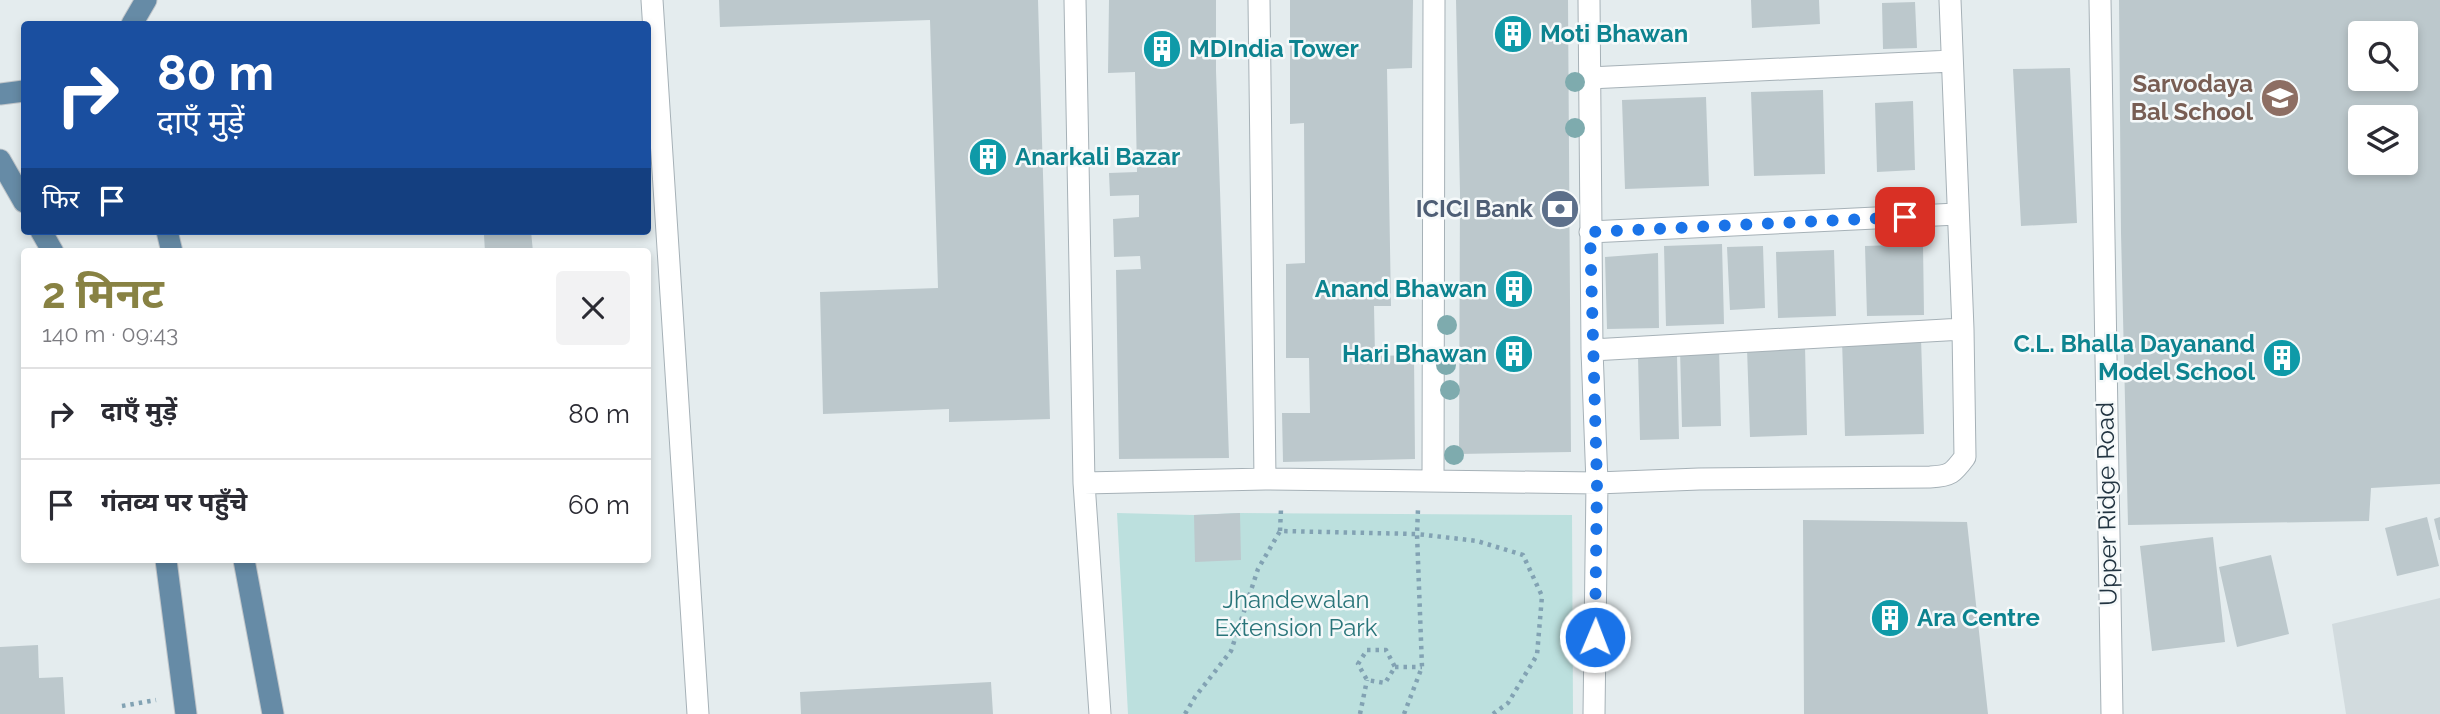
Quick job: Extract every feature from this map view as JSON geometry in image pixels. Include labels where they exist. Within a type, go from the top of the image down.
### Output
[{"type":"main road","points":[[134,21],[148,0]]},
{"type":"main road","points":[[146,21],[148,0]]},
{"type":"main road","points":[[0,94],[21,91]]},
{"type":"main road","points":[[0,160],[21,197]]},
{"type":"main road","points":[[166,563],[187,714]]},
{"type":"main road","points":[[245,563],[273,714]]},
{"type":"street","points":[[652,0],[698,714]]},
{"type":"street","points":[[1075,0],[1084,483],[1100,714]]},
{"type":"street","points":[[1259,0],[1265,479]]},
{"type":"street","points":[[1433,481],[1434,0]]},
{"type":"street","points":[[1589,0],[1590,232],[1597,483],[1594,714]]},
{"type":"street","points":[[1084,483],[1265,479],[1597,483],[1699,478],[1930,477],[1954,472],[1965,457],[1963,329],[1950,0]]},
{"type":"street","name":"Upper Ridge Road","points":[[2100,0],[2112,714]]},
{"type":"street","points":[[1589,78],[1952,61]]},
{"type":"street","points":[[1590,232],[1957,214]]},
{"type":"street","points":[[1592,350],[1963,329]]},
{"type":"path","points":[[1185,714],[1231,651],[1258,569],[1280,531],[1281,509]]},
{"type":"path","points":[[1404,714],[1422,667],[1418,509]]},
{"type":"path","points":[[1280,531],[1417,534],[1477,541],[1523,555],[1542,596],[1537,655],[1508,703],[1493,714]]},
{"type":"path","points":[[1360,714],[1367,680],[1358,664],[1367,650],[1386,650],[1395,667]]},
{"type":"path","points":[[1395,667],[1422,667]]},
{"type":"path","points":[[1367,680],[1385,683],[1395,667]]},
{"type":"shaded area","points":[[2440,598],[2440,714],[2346,714],[2332,624]]},
{"type":"green space","name":"Jhandewalan Extension Park","points":[[1117,513],[1572,515],[1573,714],[1128,714]]},
{"type":"building","name":"Anarkali Bazar","points":[[719,0],[1038,0],[1050,419],[949,422],[949,409],[823,414],[820,292],[938,288],[930,20],[720,27]]},
{"type":"building","points":[[1109,0],[1216,0],[1229,458],[1119,459],[1116,270],[1141,269],[1140,256],[1114,257],[1113,219],[1139,217],[1139,195],[1110,196],[1109,173],[1137,172],[1135,72],[1108,73]]},
{"type":"building","points":[[1290,0],[1413,0],[1412,68],[1387,69],[1391,306],[1374,306],[1375,356],[1414,355],[1415,459],[1283,462],[1282,413],[1310,413],[1309,358],[1286,358],[1286,264],[1305,263],[1304,123],[1290,124]]},
{"type":"building","points":[[1456,0],[1568,0],[1571,452],[1459,454],[1460,193]]},
{"type":"building","points":[[1751,0],[1819,0],[1820,24],[1752,28]]},
{"type":"building","points":[[2119,0],[2440,0],[2440,484],[2371,488],[2369,521],[2128,525]]},
{"type":"building","points":[[1915,2],[1917,48],[1883,49],[1882,3]]},
{"type":"building","points":[[2070,68],[2077,223],[2021,226],[2013,69]]},
{"type":"building","points":[[1823,90],[1825,174],[1754,176],[1751,92]]},
{"type":"building","points":[[1706,97],[1709,186],[1625,189],[1622,100]]},
{"type":"building","points":[[1913,101],[1915,170],[1877,172],[1875,103]]},
{"type":"building","points":[[484,235],[531,235],[533,248],[485,248]]},
{"type":"building","points":[[1722,244],[1724,324],[1666,326],[1664,246]]},
{"type":"building","points":[[1923,244],[1924,315],[1867,316],[1865,246]]},
{"type":"building","points":[[1763,246],[1765,308],[1730,310],[1727,247]]},
{"type":"building","points":[[1834,250],[1836,316],[1778,318],[1776,252]]},
{"type":"building","points":[[1658,253],[1659,328],[1607,329],[1605,257]]},
{"type":"building","points":[[1921,338],[1924,434],[1845,436],[1842,340]]},
{"type":"building","points":[[1805,346],[1807,435],[1750,437],[1747,348]]},
{"type":"building","points":[[1719,348],[1721,426],[1682,427],[1680,349]]},
{"type":"building","points":[[1677,356],[1679,439],[1640,440],[1638,357]]},
{"type":"building","points":[[1240,513],[1241,560],[1195,562],[1194,515]]},
{"type":"building","points":[[2427,517],[2439,566],[2397,576],[2385,528]]},
{"type":"building","points":[[2440,517],[2440,540],[2439,540],[2434,519]]},
{"type":"building","name":"Ara Centre","points":[[1803,520],[1967,522],[1988,714],[1804,714]]},
{"type":"building","points":[[2213,537],[2225,642],[2152,651],[2140,546]]},
{"type":"building","points":[[2271,555],[2289,634],[2237,647],[2219,567]]},
{"type":"building","points":[[38,645],[39,678],[63,677],[65,714],[0,714],[0,647]]},
{"type":"building","points":[[991,682],[993,714],[801,714],[800,692]]},
{"type":"place","name":"Moti Bhawan","points":[[1513,34]]},
{"type":"place","name":"MDIndia Tower","points":[[1162,49]]},
{"type":"place","name":"Sarvodaya Bal School","points":[[2280,98]]},
{"type":"place","name":"Anarkali Bazar","points":[[988,157]]},
{"type":"place","name":"ICICI Bank","points":[[1560,209]]},
{"type":"place","name":"Anand Bhawan","points":[[1514,289]]},
{"type":"place","name":"Hari Bhawan","points":[[1514,354]]},
{"type":"place","name":"C.L. Bhalla Dayanand Model School","points":[[2282,358]]},
{"type":"place","name":"Ara Centre","points":[[1890,618]]},
{"type":"route","points":[[1595,637],[1597,483],[1590,232],[1905,217]]}]
